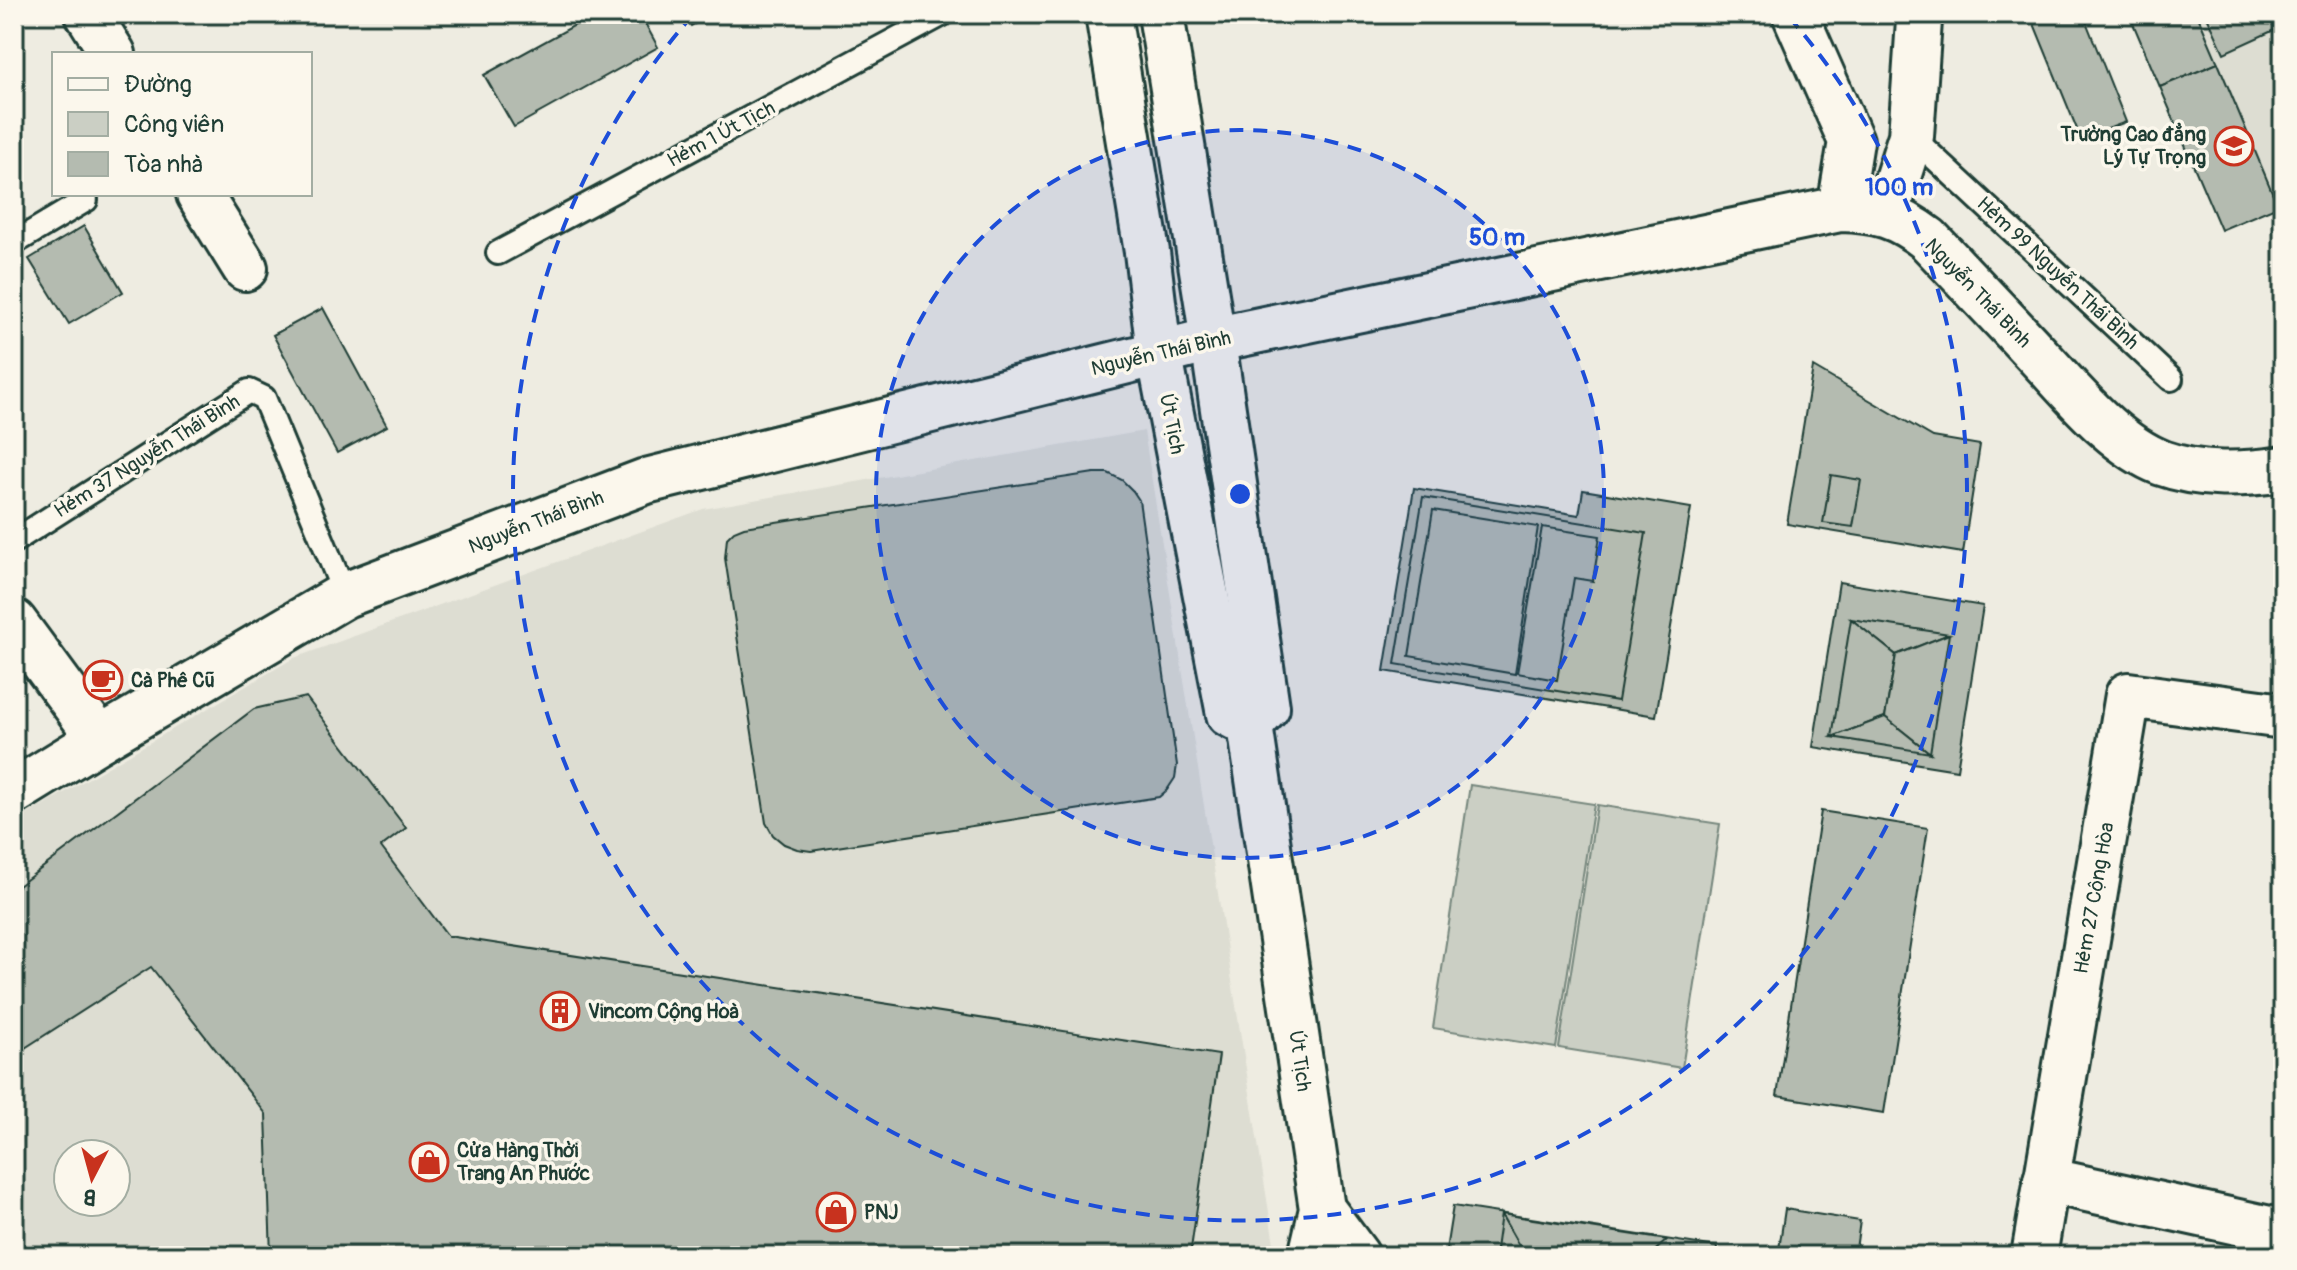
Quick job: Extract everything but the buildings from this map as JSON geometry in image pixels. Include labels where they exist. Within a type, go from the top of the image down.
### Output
[{"type":"street","points":[[88,14],[112,52]]},
{"type":"street","name":"Út Tịch","points":[[1108,14],[1147,252],[1159,352],[1229,714],[1250,725],[1322,1209],[1311,1256]]},
{"type":"street","points":[[1161,14],[1267,707],[1250,725]]},
{"type":"street","points":[[1795,14],[1851,141],[1840,209]]},
{"type":"street","points":[[1886,214],[1911,136],[1918,14]]},
{"type":"street","points":[[200,196],[245,268]]},
{"type":"street","name":"Nguyễn Thái Bình","points":[[14,792],[345,595],[646,481],[1159,352],[1840,209],[1886,214],[1908,223],[1928,239],[2092,412],[2126,443],[2161,463],[2203,473],[2248,474],[2283,469]]},
{"type":"street","points":[[14,622],[100,739]]},
{"type":"street","name":"Hẻm 27 Cộng Hòa","points":[[2034,1256],[2128,695],[2283,716]]},
{"type":"street","points":[[2046,1180],[2283,1232]]},
{"type":"street","name":"Út Tịch","points":[[1322,1209],[1357,1256]]},
{"type":"lane","name":"Hẻm 1 Út Tịch","points":[[498,253],[943,14]]},
{"type":"lane","name":"Hẻm 99 Nguyễn Thái Bình","points":[[1911,136],[2171,379]]},
{"type":"lane","points":[[14,243],[86,200]]},
{"type":"lane","name":"Hẻm 37 Nguyễn Thái Bình","points":[[14,541],[249,391],[264,398],[345,595]]},
{"type":"shaded area","name":"Trường Cao đẳng Lý Tự Trọng","points":[[2129,14],[2283,14],[2283,215],[2278,206],[2221,230]]},
{"type":"shaded area","points":[[1144,431],[1276,1256],[14,1256],[14,822],[294,658],[703,509]]},
{"type":"green space","points":[[1470,785],[1594,804],[1556,1048],[1433,1028]]},
{"type":"green space","points":[[1597,805],[1720,824],[1682,1068],[1559,1048]]},
{"type":"place","name":"Trường Cao đẳng Lý Tự Trọng","points":[[2234,146]]},
{"type":"place","name":"Cà Phê Cũ","points":[[103,680]]},
{"type":"place","name":"Vincom Cộng Hoà","points":[[560,1011]]},
{"type":"place","name":"Cửa Hàng Thời Trang An Phước","points":[[429,1162]]},
{"type":"place","name":"PNJ","points":[[836,1212]]}]
